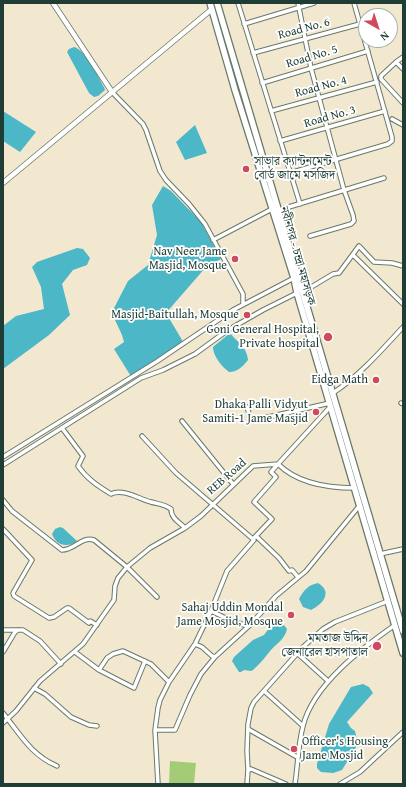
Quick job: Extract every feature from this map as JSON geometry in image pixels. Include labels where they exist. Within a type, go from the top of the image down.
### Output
[{"type":"highway","name":"নবীনগর - চন্দ্রা মহাসড়ক","points":[[210,3],[235,90],[303,292],[403,631]]},
{"type":"highway","name":"নবীনগর - চন্দ্রা মহাসড়ক","points":[[217,3],[276,210],[297,293],[403,653]]},
{"type":"street","points":[[53,3],[112,92],[143,124],[148,134],[160,171],[166,180],[189,204],[205,224],[243,294],[243,305]]},
{"type":"street","points":[[238,3],[300,204]]},
{"type":"street","points":[[244,24],[298,5],[314,3]]},
{"type":"street","points":[[354,3],[358,17]]},
{"type":"street","points":[[298,5],[311,68],[335,160],[354,220],[351,224],[310,236]]},
{"type":"street","points":[[3,183],[212,9]]},
{"type":"street","name":"Road No. 6","points":[[253,53],[358,25]]},
{"type":"street","points":[[290,173],[388,144],[392,141],[392,136],[367,48]]},
{"type":"street","name":"Road No. 5","points":[[262,83],[368,51]]},
{"type":"street","points":[[403,57],[381,76],[381,79],[403,103]]},
{"type":"street","points":[[396,62],[403,69]]},
{"type":"street","name":"Road No. 4","points":[[271,112],[377,82]]},
{"type":"street","name":"Road No. 3","points":[[280,142],[385,111]]},
{"type":"street","points":[[392,119],[403,125]]},
{"type":"street","points":[[213,240],[276,210],[384,178]]},
{"type":"street","points":[[303,292],[333,274],[339,273],[354,255],[359,246],[374,262],[403,266]]},
{"type":"street","points":[[354,255],[403,304]]},
{"type":"street","points":[[3,457],[156,362],[233,310],[294,278]]},
{"type":"street","points":[[3,465],[141,378],[164,370],[195,354],[228,330],[297,293]]},
{"type":"street","points":[[333,393],[346,384],[372,360],[403,327]]},
{"type":"street","points":[[247,408],[250,417],[255,420],[330,405]]},
{"type":"street","points":[[158,784],[156,730],[158,708],[165,689],[195,644],[211,612],[227,571],[254,540],[254,537],[272,519],[254,502],[276,477],[271,472],[330,405]]},
{"type":"street","points":[[182,421],[233,484]]},
{"type":"street","points":[[62,428],[83,456],[78,466],[96,485],[112,494],[115,492],[165,504],[171,509],[171,514],[174,518],[185,528]]},
{"type":"street","points":[[142,436],[176,473],[215,508],[279,558],[289,571],[292,570],[298,577]]},
{"type":"street","points":[[278,464],[295,476],[304,480],[330,486],[355,488]]},
{"type":"street","name":"REB Road","points":[[3,723],[16,711],[40,681],[83,644],[114,600],[115,586],[118,578],[127,567],[150,548],[185,528],[201,516],[253,466],[278,464]]},
{"type":"street","points":[[3,500],[12,511],[62,550],[71,548],[84,539],[89,538],[94,540],[127,567],[157,597]]},
{"type":"street","points":[[156,730],[175,730],[201,674],[215,657],[249,626],[276,596],[306,571],[360,505]]},
{"type":"street","points":[[3,529],[32,560],[13,593],[14,596],[49,618],[54,617],[69,608],[89,623],[90,621],[97,625]]},
{"type":"street","points":[[380,554],[403,550]]},
{"type":"street","points":[[247,784],[248,729],[251,708],[264,691],[312,637],[323,629],[335,622],[388,601]]},
{"type":"street","points":[[211,612],[234,622],[249,626]]},
{"type":"street","points":[[295,784],[297,757],[303,726],[310,708],[319,693],[328,681],[360,651],[395,625]]},
{"type":"street","points":[[3,630],[23,630],[40,641],[61,664]]},
{"type":"street","points":[[3,652],[15,632],[18,630]]},
{"type":"street","points":[[195,644],[202,647],[215,657]]},
{"type":"street","points":[[75,652],[99,670],[134,688],[145,661]]},
{"type":"street","points":[[99,670],[106,658],[113,654],[123,652],[151,664],[169,682]]},
{"type":"street","points":[[297,653],[328,681]]},
{"type":"street","points":[[34,688],[45,694],[71,716],[89,725],[97,726]]},
{"type":"street","points":[[264,691],[303,726]]},
{"type":"street","points":[[3,714],[26,743],[45,761],[57,766]]},
{"type":"street","points":[[248,729],[297,757]]},
{"type":"street","points":[[340,784],[360,772],[403,732]]},
{"type":"street","points":[[248,770],[251,769],[286,784]]},
{"type":"green space","points":[[170,761],[196,763],[194,784],[169,784]]},
{"type":"water","points":[[74,47],[83,53],[87,58],[104,87],[105,90],[98,96],[94,97],[89,93],[67,52],[69,49]]},
{"type":"water","points":[[3,111],[36,132],[20,152],[3,141]]},
{"type":"water","points":[[195,125],[207,153],[185,160],[176,142]]},
{"type":"water","points":[[163,186],[171,191],[201,222],[221,259],[206,267],[166,313],[185,345],[132,378],[114,349],[124,342],[115,320],[113,310],[128,281],[148,265],[157,235],[152,205]]},
{"type":"water","points":[[77,248],[83,249],[90,258],[87,265],[73,270],[62,284],[70,315],[49,335],[3,369],[3,326],[16,316],[44,309],[41,287],[32,267],[37,262]]},
{"type":"water","points":[[230,333],[244,348],[248,360],[238,370],[232,372],[229,372],[218,361],[213,350],[213,347]]},
{"type":"water","points":[[60,527],[77,541],[70,545],[63,545],[56,541],[52,534],[55,529]]},
{"type":"water","points":[[318,583],[325,590],[325,598],[319,605],[311,610],[303,607],[299,599],[309,587]]},
{"type":"water","points":[[276,619],[280,620],[287,629],[283,638],[253,670],[244,670],[239,672],[232,661],[234,657],[253,640],[264,635]]},
{"type":"water","points":[[363,684],[369,687],[373,693],[347,722],[355,731],[358,744],[342,770],[333,773],[321,772],[317,768],[317,764],[329,724],[351,687]]},
{"type":"place","name":"সাভার ক্যান্টনমেন্ট বোর্ড জামে মসজিদ","points":[[246,169]]},
{"type":"place","name":"Nav Neer Jame Masjid, Mosque","points":[[235,259]]},
{"type":"place","name":"Masjid-Baitullah, Mosque","points":[[247,315]]},
{"type":"place","name":"Goni General Hospital, Private hospital","points":[[328,337]]},
{"type":"place","name":"Eidga Math","points":[[376,380]]},
{"type":"place","name":"Dhaka Palli Vidyut Samiti-1 Jame Masjid","points":[[316,412]]},
{"type":"place","name":"Sahaj Uddin Mondal Jame Mosjid, Mosque","points":[[291,615]]},
{"type":"place","name":"মমতাজ উদ্দিন জেনারেল হাসপাতাল","points":[[377,646]]},
{"type":"place","name":"Officer's Housing Jame Mosjid","points":[[294,749]]}]
